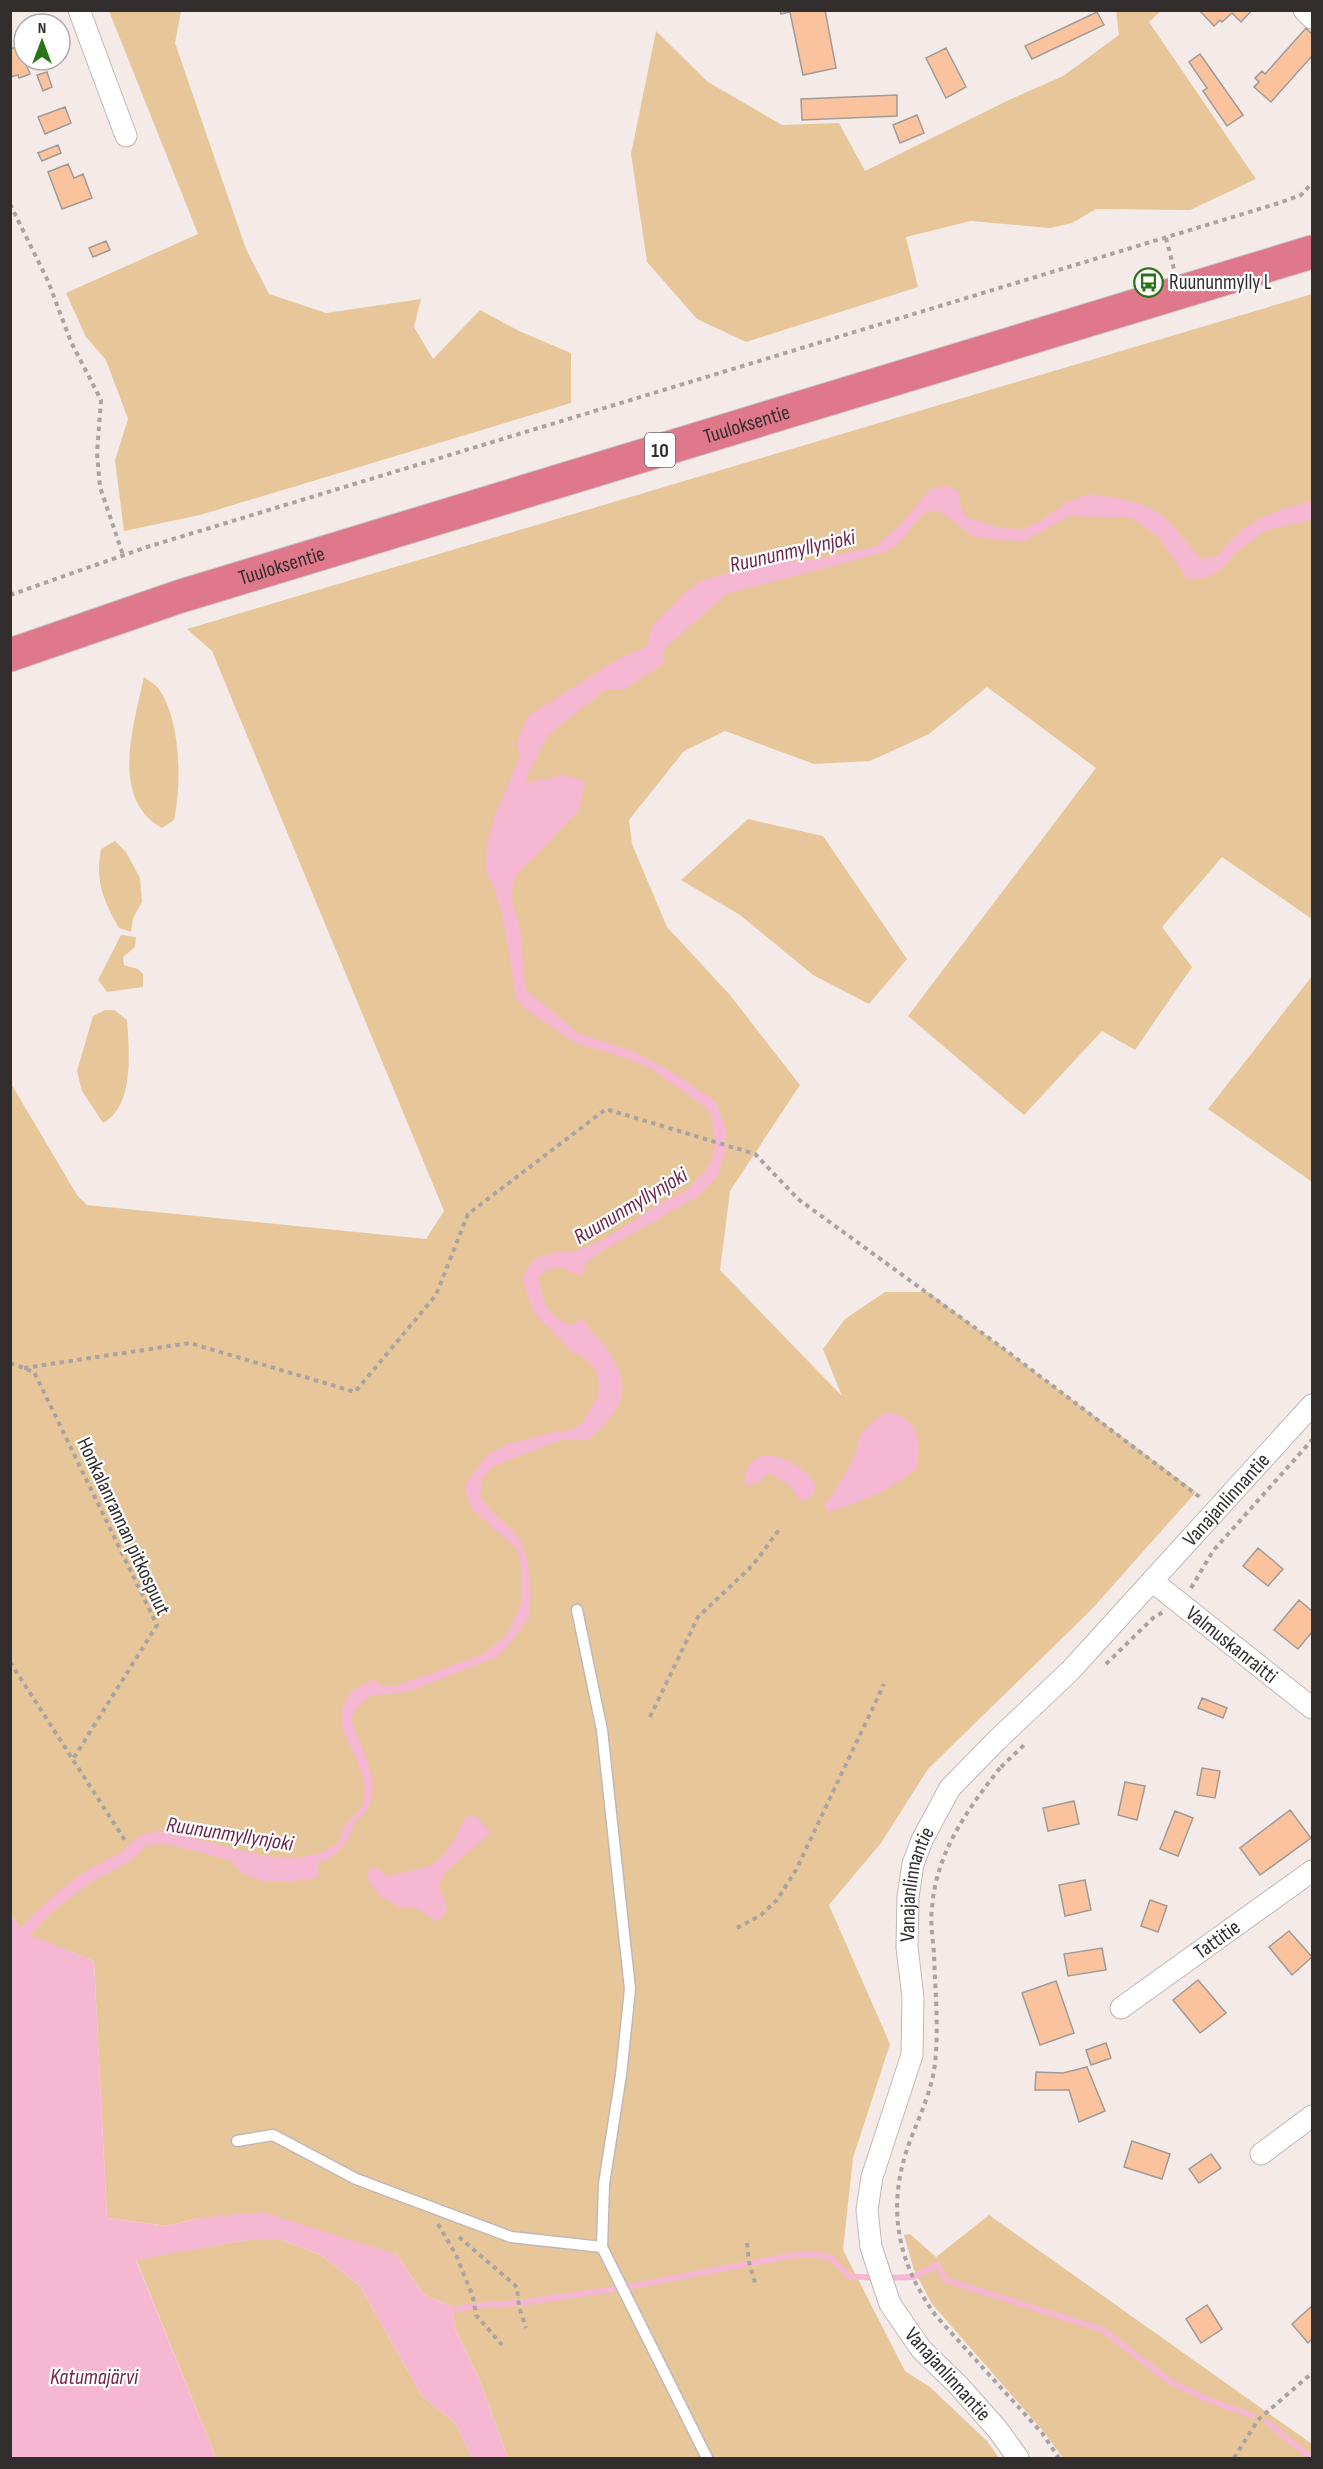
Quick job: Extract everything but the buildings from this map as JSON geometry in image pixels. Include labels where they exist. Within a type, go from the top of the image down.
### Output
[{"type":"highway","name":"Tuuloksentie","points":[[10,655],[178,597],[1312,252]]},
{"type":"street","points":[[79,10],[126,136]]},
{"type":"street","points":[[1304,10],[1312,18]]},
{"type":"street","name":"Vanajanlinnantie","points":[[1018,2458],[998,2430],[921,2349],[890,2304],[871,2247],[867,2210],[872,2177],[912,2055],[913,1998],[907,1947],[908,1898],[913,1864],[922,1840],[950,1788],[1070,1671],[1312,1405]]},
{"type":"street","name":"Valmuskanraitti","points":[[1152,1581],[1312,1708]]},
{"type":"street","name":"Tattitie","points":[[1121,2008],[1312,1871]]},
{"type":"street","points":[[1261,2154],[1312,2116]]},
{"type":"lane","points":[[577,1610],[602,1730],[630,1989],[621,2076],[604,2184],[602,2247],[707,2458]]},
{"type":"lane","points":[[237,2141],[273,2135],[356,2179],[511,2237],[602,2247]]},
{"type":"path","points":[[10,595],[123,555],[1279,203],[1300,195],[1312,186]]},
{"type":"path","points":[[10,204],[48,281],[71,342],[101,400],[97,453],[100,488],[123,555]]},
{"type":"path","points":[[1166,238],[1174,272]]},
{"type":"path","name":"Honkalanrannan pitkospuut","points":[[24,1368],[190,1343],[355,1392],[436,1295],[468,1214],[606,1109],[755,1154],[798,1199],[1126,1440],[1217,1510]]},
{"type":"path","name":"Honkalanrannan pitkospuut","points":[[10,1363],[34,1372],[157,1625],[73,1759]]},
{"type":"path","points":[[1102,1668],[1153,1618],[1180,1602],[1197,1581],[1213,1551],[1312,1440]]},
{"type":"path","points":[[650,1717],[698,1617],[753,1565],[781,1527]]},
{"type":"path","points":[[10,1662],[126,1842]]},
{"type":"path","points":[[737,1928],[761,1915],[777,1900],[796,1870],[813,1830],[861,1737],[884,1684]]},
{"type":"path","points":[[1027,1742],[1000,1768],[976,1798],[950,1839],[937,1878],[931,1910],[935,2065],[928,2095],[901,2169],[897,2201],[898,2226],[904,2257],[922,2296],[936,2316],[1042,2433],[1059,2458]]},
{"type":"path","points":[[975,1762],[1000,1768]]},
{"type":"path","points":[[427,2205],[456,2255],[472,2297],[476,2315],[502,2345]]},
{"type":"path","points":[[459,2237],[517,2287],[519,2307],[526,2328]]},
{"type":"path","points":[[747,2243],[749,2262],[756,2286]]},
{"type":"path","points":[[1234,2458],[1258,2420],[1312,2373]]},
{"type":"shaded area","points":[[1162,10],[1149,22],[1256,179],[1190,210],[1096,209],[1072,223],[1050,228],[971,221],[906,237],[918,287],[746,342],[697,319],[647,262],[631,154],[656,31],[708,82],[782,125],[839,123],[865,171],[1063,76],[1119,35],[1116,11]]},
{"type":"shaded area","points":[[109,11],[181,11],[175,43],[246,249],[269,294],[326,313],[421,299],[414,327],[433,359],[480,310],[519,331],[571,353],[571,403],[200,515],[124,531],[115,460],[128,419],[106,360],[86,337],[66,293],[198,234]]},
{"type":"shaded area","points":[[1312,294],[1312,919],[1222,857],[1162,927],[1192,967],[1135,1050],[1102,1031],[1024,1115],[908,1016],[1096,768],[987,687],[929,734],[870,761],[814,764],[725,731],[684,751],[629,820],[632,844],[667,927],[730,995],[800,1085],[730,1191],[720,1270],[842,1396],[823,1349],[845,1319],[885,1292],[928,1292],[1196,1492],[1092,1609],[928,1769],[881,1843],[829,1905],[890,2044],[853,2158],[843,2250],[905,2371],[930,2387],[987,2441],[999,2458],[508,2458],[479,2379],[456,2331],[451,2306],[424,2295],[396,2254],[199,2218],[167,2226],[107,2218],[94,1961],[23,1933],[11,1914],[10,1082],[77,1195],[87,1205],[426,1239],[444,1211],[212,651],[187,629]]},
{"type":"shaded area","points":[[144,677],[157,687],[166,701],[178,752],[177,806],[174,820],[162,828],[146,815],[135,799],[130,780],[131,738]]},
{"type":"shaded area","points":[[748,819],[823,836],[907,959],[869,1004],[813,975],[740,915],[681,880]]},
{"type":"shaded area","points":[[115,841],[126,852],[140,878],[142,902],[133,918],[131,932],[119,928],[105,899],[100,881],[101,849]]},
{"type":"shaded area","points":[[121,935],[136,937],[135,947],[123,957],[124,965],[138,969],[143,974],[143,987],[107,992],[98,980]]},
{"type":"shaded area","points":[[1312,976],[1312,1182],[1208,1109]]},
{"type":"shaded area","points":[[105,1010],[114,1010],[127,1020],[129,1061],[121,1104],[103,1123],[82,1091],[77,1071],[93,1016]]},
{"type":"shaded area","points":[[989,2215],[1312,2444],[1312,2458],[1063,2458],[1044,2432],[932,2304],[914,2270],[904,2235],[910,2234],[936,2257]]},
{"type":"shaded area","points":[[247,2240],[282,2240],[321,2255],[360,2286],[422,2396],[455,2423],[472,2458],[216,2458],[136,2259]]},
{"type":"water","name":"Katumajärvi","points":[[949,486],[959,492],[960,504],[966,517],[1000,528],[1023,529],[1042,520],[1065,503],[1088,494],[1117,498],[1147,506],[1167,519],[1201,559],[1218,556],[1238,533],[1249,525],[1283,509],[1312,501],[1312,520],[1267,530],[1236,552],[1224,567],[1207,578],[1188,579],[1158,537],[1132,518],[1069,516],[1024,541],[972,536],[938,510],[924,513],[896,546],[882,553],[726,594],[664,649],[663,664],[623,690],[605,690],[548,735],[529,771],[526,783],[563,775],[585,781],[579,810],[516,874],[511,896],[520,930],[526,990],[578,1033],[633,1051],[677,1075],[716,1102],[726,1129],[725,1153],[718,1175],[700,1195],[599,1253],[587,1262],[582,1276],[562,1268],[547,1269],[538,1277],[541,1293],[551,1312],[563,1322],[571,1325],[583,1319],[606,1348],[617,1366],[622,1390],[616,1410],[588,1440],[561,1440],[491,1467],[482,1480],[480,1495],[489,1509],[514,1532],[527,1559],[531,1596],[529,1617],[497,1657],[408,1692],[370,1696],[355,1710],[351,1720],[372,1778],[371,1802],[364,1814],[354,1823],[353,1830],[342,1847],[334,1855],[317,1864],[319,1877],[290,1882],[261,1881],[243,1874],[230,1860],[166,1844],[150,1845],[144,1847],[131,1861],[90,1883],[54,1910],[30,1935],[94,1961],[107,2218],[167,2226],[199,2218],[262,2212],[396,2254],[424,2295],[451,2306],[456,2331],[479,2379],[508,2458],[472,2458],[455,2423],[422,2396],[360,2286],[321,2255],[282,2240],[247,2240],[136,2260],[216,2458],[11,2458],[11,1914],[20,1928],[74,1880],[120,1852],[135,1839],[152,1832],[174,1830],[200,1840],[255,1854],[291,1858],[309,1856],[340,1841],[344,1827],[362,1805],[365,1787],[341,1717],[351,1691],[375,1679],[380,1685],[393,1687],[483,1654],[506,1636],[521,1605],[522,1585],[517,1549],[473,1510],[465,1485],[487,1455],[508,1444],[554,1432],[572,1430],[583,1422],[598,1396],[599,1383],[595,1369],[584,1358],[570,1350],[533,1311],[522,1278],[533,1259],[557,1252],[575,1251],[601,1241],[659,1204],[687,1190],[712,1160],[715,1145],[711,1115],[704,1106],[650,1068],[620,1056],[577,1044],[525,1009],[516,998],[503,917],[494,888],[485,870],[488,840],[494,818],[520,756],[516,744],[528,716],[616,660],[647,646],[652,626],[686,591],[705,579],[772,563],[824,558],[876,546],[901,524],[932,488]]},
{"type":"water","points":[[888,1412],[906,1419],[916,1432],[917,1468],[875,1495],[828,1512],[824,1505],[854,1458],[860,1435],[874,1420]]},
{"type":"water","points":[[764,1455],[779,1457],[800,1468],[816,1486],[812,1496],[802,1501],[786,1483],[770,1473],[756,1484],[745,1485],[749,1466],[754,1460]]},
{"type":"water","points":[[475,1816],[491,1833],[445,1872],[438,1886],[445,1899],[447,1911],[437,1922],[416,1908],[400,1908],[379,1895],[366,1877],[371,1867],[388,1876],[416,1870],[436,1862],[448,1849],[465,1817]]},
{"type":"waterway","points":[[752,2263],[800,2255],[820,2255],[834,2260],[848,2276],[877,2278]]},
{"type":"waterway","points":[[623,2288],[747,2264]]},
{"type":"waterway","points":[[913,2277],[937,2265],[946,2280],[1103,2330],[1172,2383],[1211,2401],[1253,2416]]},
{"type":"waterway","points":[[885,2278],[912,2277]]},
{"type":"waterway","points":[[520,2303],[620,2288]]},
{"type":"waterway","points":[[474,2306],[517,2303]]},
{"type":"waterway","points":[[452,2310],[473,2306]]},
{"type":"waterway","points":[[1267,2422],[1311,2458]]},
{"type":"place","name":"Ruununmylly L","points":[[1148,282]]},
{"type":"water label","name":"Ruununmyllynjoki","points":[[792,550]]},
{"type":"water label","name":"Ruununmyllynjoki","points":[[630,1205]]},
{"type":"water label","name":"Ruununmyllynjoki","points":[[230,1833]]}]
